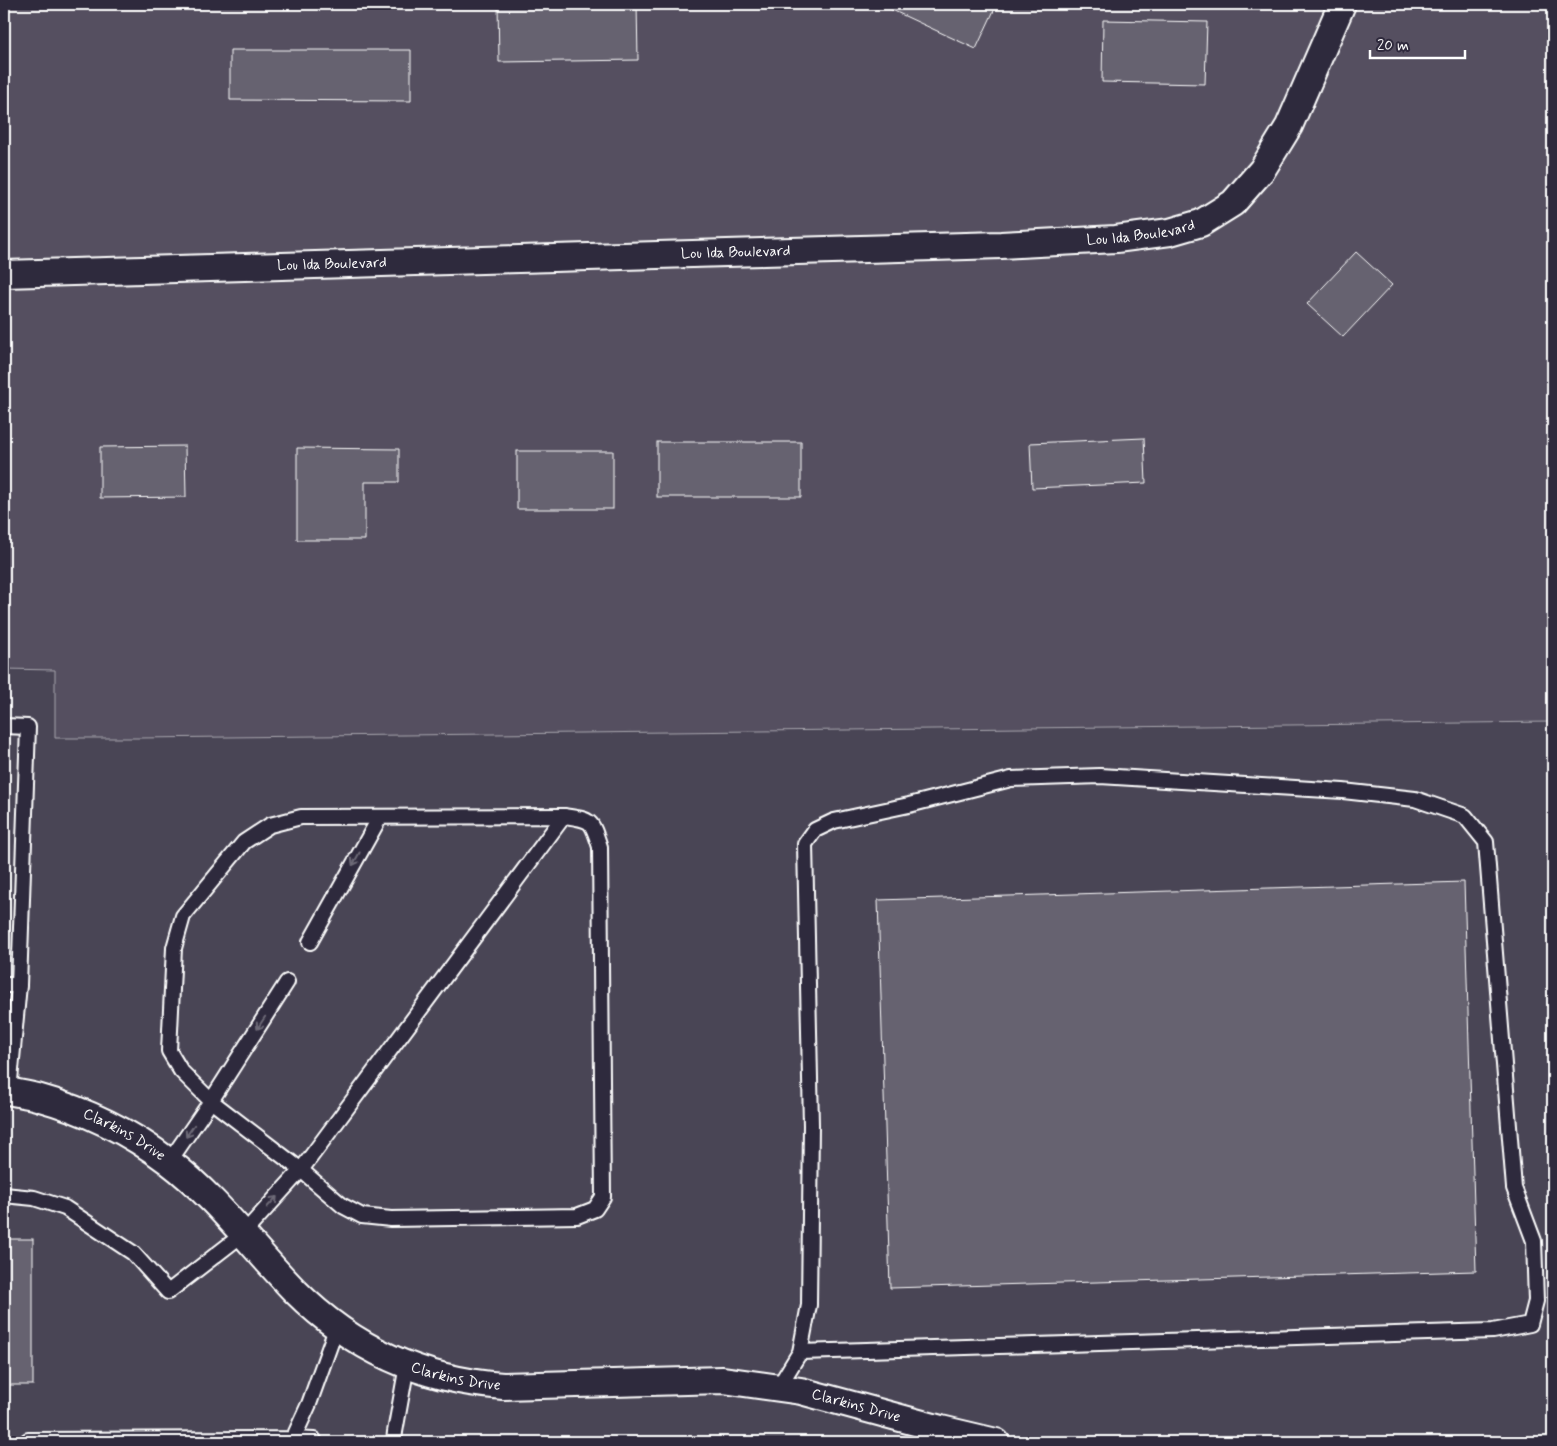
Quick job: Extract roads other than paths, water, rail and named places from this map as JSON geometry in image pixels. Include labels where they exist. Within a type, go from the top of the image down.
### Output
[{"type":"street","name":"Lou Ida Boulevard","points":[[4,274],[1002,245],[1116,239],[1170,232],[1202,223],[1233,203],[1262,170],[1289,126],[1342,4]]},
{"type":"street","name":"Clarkins Drive","points":[[6,1091],[37,1097],[78,1111],[108,1124],[143,1144],[170,1162],[212,1200],[294,1290],[316,1311],[354,1340],[376,1352],[431,1374],[480,1384],[503,1386],[723,1380],[801,1391],[996,1442]]},
{"type":"lane","points":[[4,726],[28,727],[19,985],[6,1091]]},
{"type":"lane","points":[[778,1388],[800,1352],[809,1305],[811,1125],[805,844],[815,830],[834,821],[1011,780],[1100,776],[1343,790],[1416,800],[1465,816],[1486,842],[1514,1188],[1534,1241],[1536,1301],[1530,1324],[1493,1331],[800,1352]]},
{"type":"lane","points":[[4,1195],[34,1198],[65,1208],[133,1253],[168,1292],[243,1234],[301,1170],[564,816]]},
{"type":"lane","points":[[564,816],[584,819],[593,826],[600,847],[603,1197],[595,1210],[577,1216],[391,1219],[362,1216],[343,1206],[301,1170],[211,1101],[181,1071],[170,1051],[174,948],[183,916],[244,842],[270,825],[301,817],[564,816]]},
{"type":"lane","points":[[310,942],[380,817]]},
{"type":"lane","points":[[170,1162],[287,982]]},
{"type":"lane","points":[[4,985],[19,985]]},
{"type":"lane","points":[[293,1439],[309,1404],[337,1326]]},
{"type":"lane","points":[[394,1442],[407,1365]]},
{"type":"lane","points":[[28,1442],[28,1440],[293,1439],[314,1440],[314,1442]]}]
